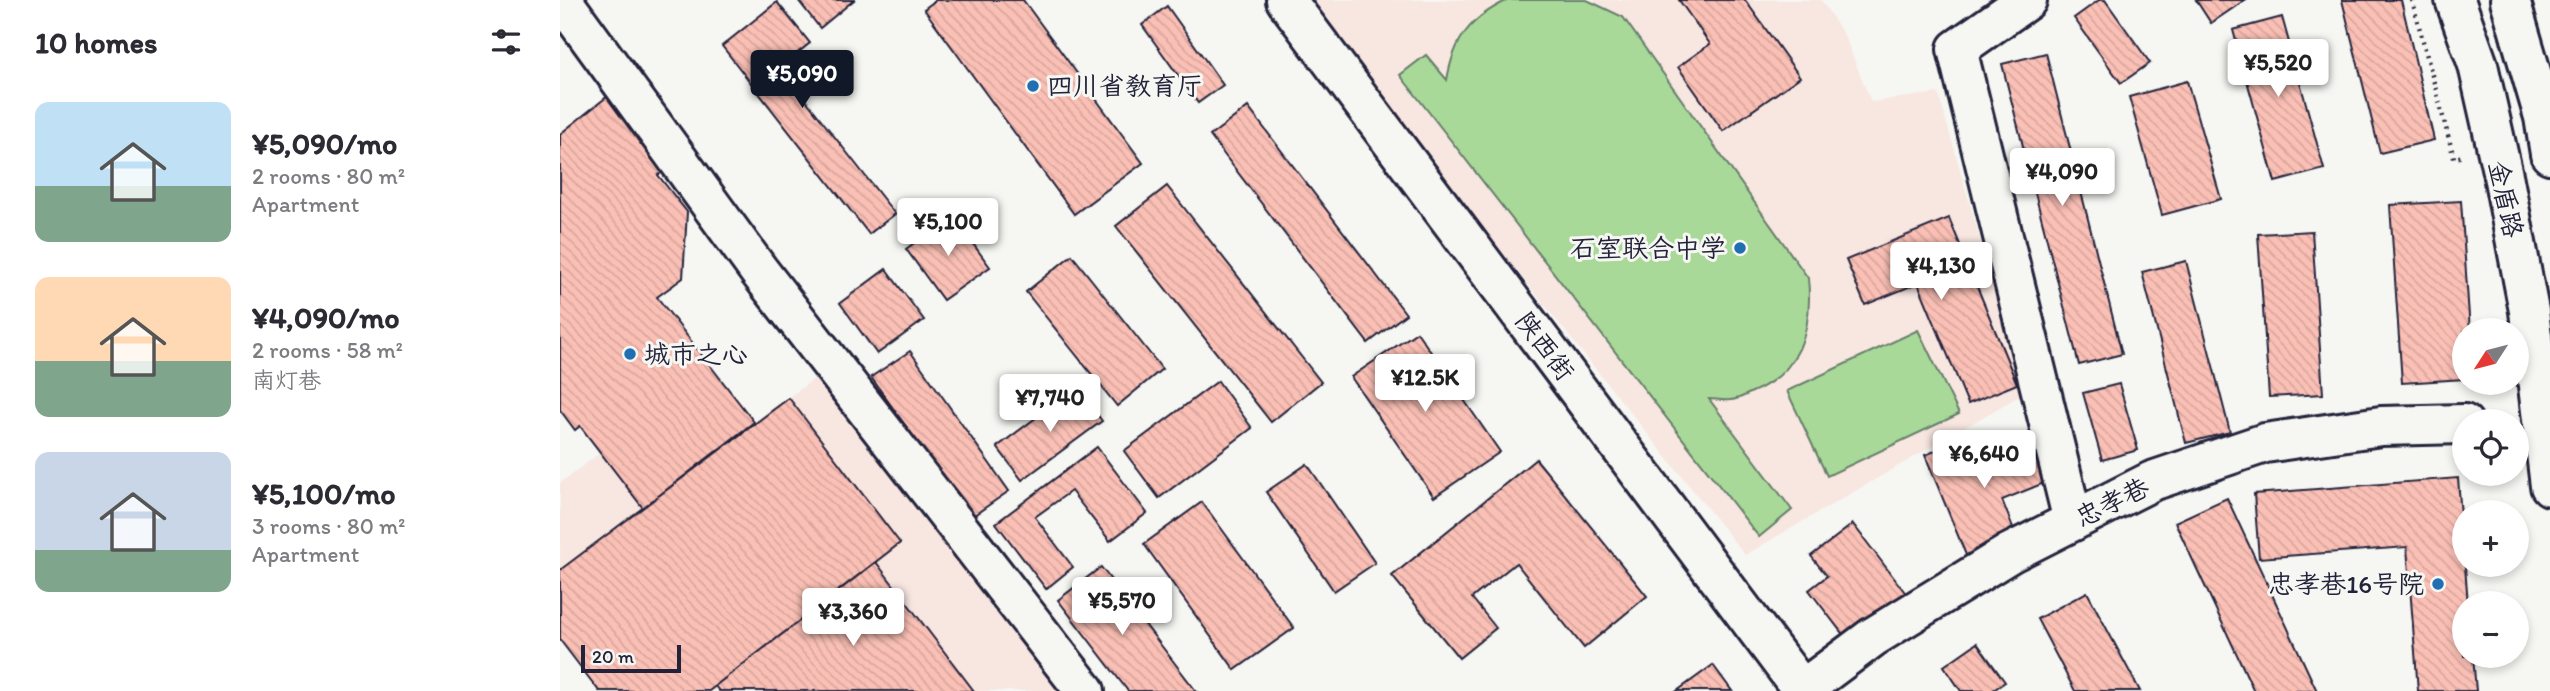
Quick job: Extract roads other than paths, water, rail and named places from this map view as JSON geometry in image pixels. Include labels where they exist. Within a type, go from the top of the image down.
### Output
[{"type":"street","points":[[562,0],[759,271],[1085,691]]},
{"type":"street","name":"陕西街","points":[[1286,0],[1802,690]]},
{"type":"street","points":[[2028,0],[1957,49],[2073,521]]},
{"type":"street","name":"金盾路","points":[[2455,0],[2478,65],[2504,180],[2529,311],[2530,422],[2550,486]]},
{"type":"street","name":"金盾路","points":[[2510,0],[2544,117],[2550,154]]},
{"type":"street","name":"忠孝巷","points":[[1802,690],[1873,637],[2010,553],[2152,481],[2265,443],[2381,426],[2452,424]]},
{"type":"place","name":"四川省教育厅","points":[[1033,86]]},
{"type":"place","name":"石室联合中学","points":[[1740,248]]},
{"type":"place","name":"城市之心","points":[[630,354]]},
{"type":"place","name":"忠孝巷16号院","points":[[2438,584]]}]
